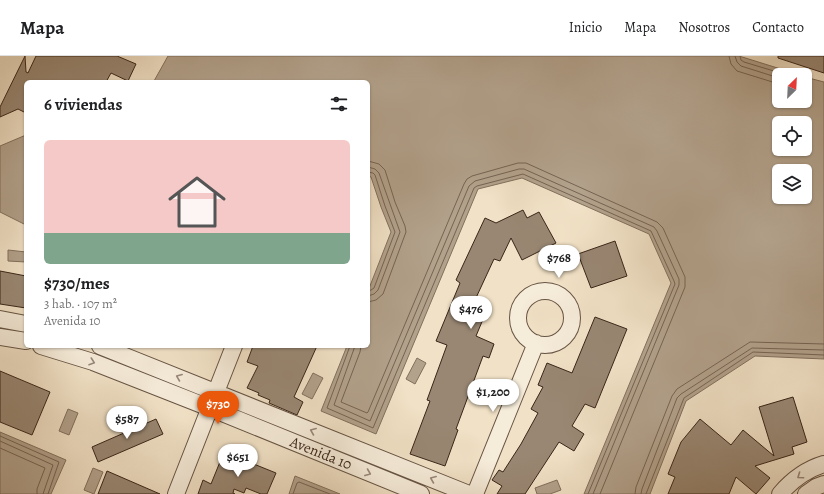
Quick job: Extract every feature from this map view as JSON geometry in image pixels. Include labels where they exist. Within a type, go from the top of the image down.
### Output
[{"type":"street","points":[[0,319],[24,324]]},
{"type":"street","points":[[0,337],[24,342]]},
{"type":"street","points":[[475,494],[536,343]]},
{"type":"street","name":"Avenida 10","points":[[48,348],[93,362],[421,494]]},
{"type":"street","name":"Avenida 10","points":[[105,348],[469,494]]},
{"type":"street","points":[[176,494],[233,348]]},
{"type":"street","points":[[336,460],[343,443]]},
{"type":"street","points":[[780,494],[800,475],[824,464]]},
{"type":"street","points":[[806,494],[816,487],[824,484]]},
{"type":"water","points":[[168,56],[739,56],[778,68],[772,68],[772,108],[812,108],[812,79],[824,82],[824,359],[755,356],[686,401],[650,494],[584,494],[671,283],[649,234],[522,178],[478,189],[376,434],[321,411],[346,348],[370,348],[370,286],[391,232],[370,177],[370,80],[155,80]]},
{"type":"water","points":[[24,136],[24,224],[0,212],[0,146]]},
{"type":"water","points":[[8,250],[24,252],[24,262],[8,261]]},
{"type":"water","points":[[417,358],[426,363],[415,384],[406,379]]},
{"type":"water","points":[[313,373],[323,378],[312,399],[302,394]]},
{"type":"water","points":[[68,409],[78,413],[69,435],[59,431]]},
{"type":"water","points":[[0,432],[66,460],[51,494],[0,494]]},
{"type":"water","points":[[93,468],[103,472],[94,494],[84,490]]},
{"type":"water","points":[[295,476],[340,494],[289,494]]},
{"type":"water","points":[[557,480],[561,490],[550,494],[537,494],[535,488]]},
{"type":"building","points":[[25,56],[26,72],[28,73],[36,56],[117,56],[136,64],[128,80],[111,73],[107,80],[24,80],[24,112],[18,109],[0,117],[0,107]]},
{"type":"building","points":[[778,56],[824,56],[824,73],[812,68],[778,58]]},
{"type":"building","points":[[523,210],[527,218],[539,212],[556,243],[522,260],[511,238],[500,261],[494,259],[475,300],[489,305],[476,336],[494,344],[489,358],[483,356],[456,429],[458,430],[445,466],[410,454],[430,401],[427,400],[447,345],[436,341],[460,283],[456,280],[485,218],[496,223]]},
{"type":"building","points":[[615,241],[627,276],[591,288],[578,254]]},
{"type":"building","points":[[0,271],[24,276],[24,308],[0,304]]},
{"type":"building","points":[[595,317],[627,329],[595,408],[585,404],[572,426],[584,434],[574,451],[559,442],[525,494],[497,494],[502,486],[492,480],[499,470],[503,472],[538,413],[531,409],[543,387],[538,385],[547,363],[572,373]]},
{"type":"building","points":[[252,348],[316,348],[294,397],[303,402],[297,415],[269,403],[270,400],[247,388],[258,366],[247,362]]},
{"type":"building","points":[[0,371],[50,392],[32,435],[0,422]]},
{"type":"building","points":[[793,397],[807,442],[792,447],[794,454],[755,466],[770,478],[756,494],[736,477],[729,494],[668,494],[675,477],[668,474],[681,442],[700,419],[731,445],[743,430],[774,456],[759,407]]},
{"type":"building","points":[[156,419],[163,434],[98,462],[92,447]]},
{"type":"building","points":[[224,452],[276,473],[267,494],[261,494],[246,488],[244,493],[234,489],[233,493],[235,494],[198,494],[203,480],[211,484]]},
{"type":"building","points":[[107,471],[160,494],[98,494]]}]
